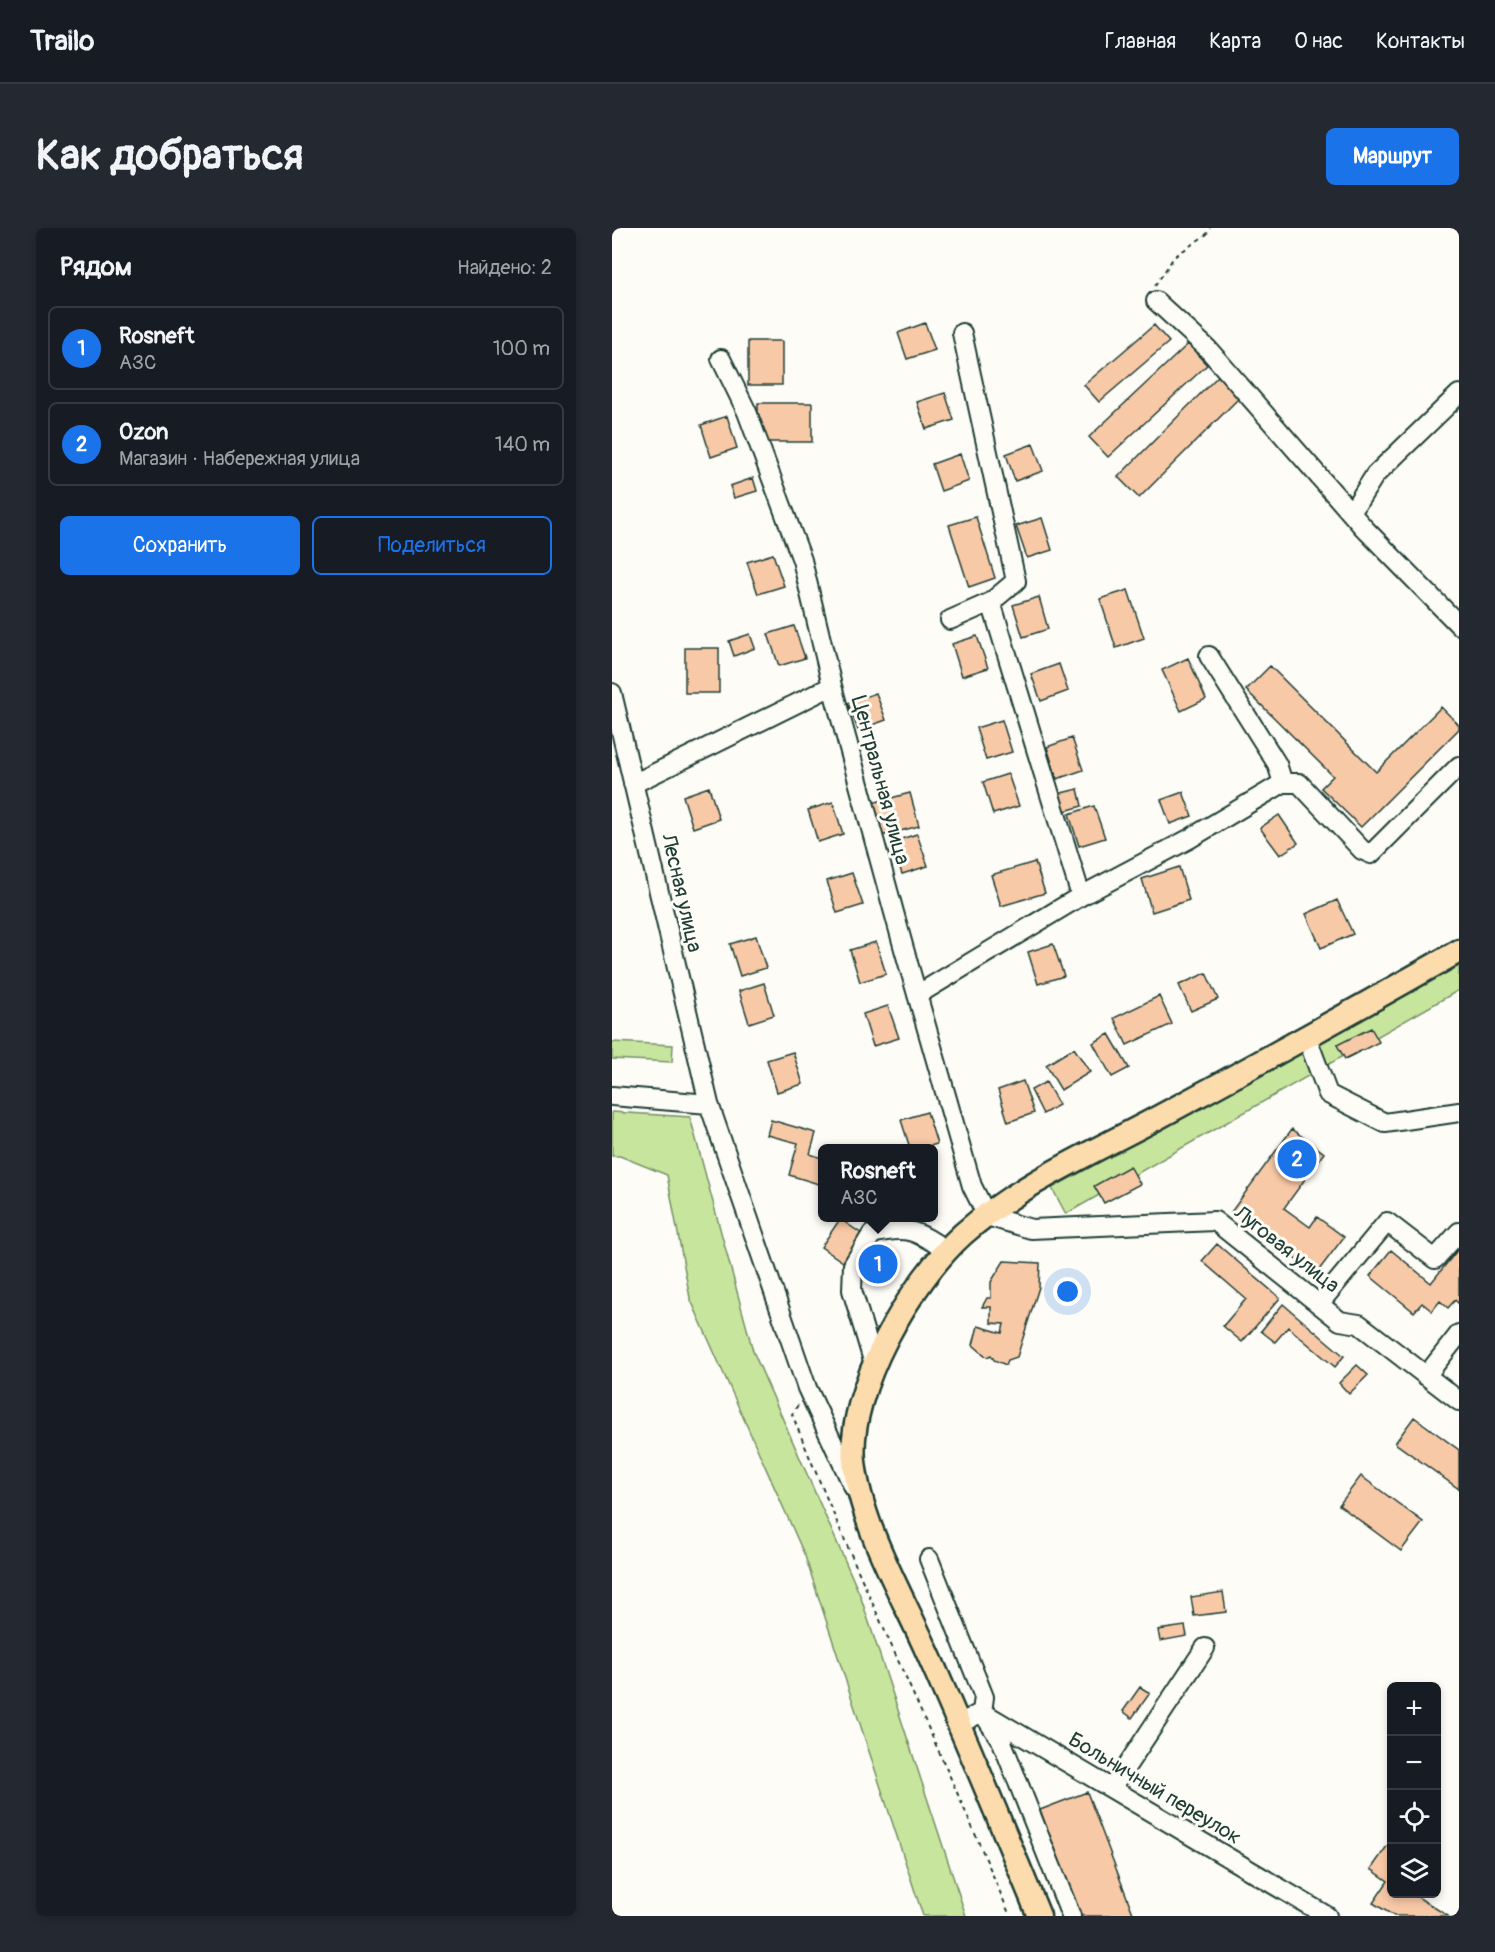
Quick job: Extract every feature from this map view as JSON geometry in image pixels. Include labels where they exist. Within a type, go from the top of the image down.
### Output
[{"type":"main road","points":[[1039,1916],[959,1724],[868,1519],[854,1464],[854,1445],[874,1364],[896,1321],[946,1250],[1016,1194],[1307,1038],[1459,951]]},
{"type":"street","points":[[1156,301],[1207,348],[1351,513],[1459,625]]},
{"type":"street","points":[[950,620],[991,602],[1016,581],[962,333]]},
{"type":"street","name":"Центральная улица","points":[[722,360],[747,412],[802,560],[832,686],[917,995],[972,1185],[987,1216]]},
{"type":"street","points":[[1351,513],[1375,475],[1459,394]]},
{"type":"street","points":[[991,602],[1081,896]]},
{"type":"street","points":[[1209,656],[1277,764],[1283,783]]},
{"type":"street","points":[[633,784],[832,686]]},
{"type":"street","name":"Лесная улица","points":[[612,693],[709,1104],[807,1389],[868,1519]]},
{"type":"street","points":[[917,995],[1081,896],[1189,839],[1283,783],[1299,783],[1362,850],[1371,854],[1459,766]]},
{"type":"street","points":[[1307,1038],[1328,1094],[1384,1123],[1459,1112]]},
{"type":"street","points":[[612,1096],[709,1104]]},
{"type":"street","name":"Луговая улица","points":[[987,1216],[1031,1229],[1215,1221],[1341,1321],[1359,1324],[1459,1401]]},
{"type":"street","points":[[1319,1304],[1387,1222],[1435,1259],[1459,1232]]},
{"type":"street","points":[[874,1364],[852,1290],[853,1265],[872,1234],[895,1228],[915,1230],[946,1250]]},
{"type":"street","points":[[1426,1376],[1459,1334]]},
{"type":"street","points":[[929,1559],[984,1697],[982,1712],[1002,1742],[1071,1916]]},
{"type":"street","points":[[1112,1788],[1205,1648]]},
{"type":"street","points":[[959,1724],[982,1712]]},
{"type":"street","name":"Больничный переулок","points":[[982,1712],[1327,1916]]},
{"type":"path","points":[[1156,301],[1154,283],[1174,257],[1207,234],[1210,228]]},
{"type":"path","points":[[807,1389],[792,1414],[828,1505],[968,1814],[1010,1916]]},
{"type":"green space","points":[[1459,966],[1459,990],[1066,1214],[1052,1188]]},
{"type":"green space","points":[[612,1042],[673,1045],[672,1062],[612,1059]]},
{"type":"green space","points":[[612,1112],[690,1117],[753,1351],[860,1595],[966,1916],[923,1916],[805,1556],[690,1298],[667,1175],[620,1156],[612,1156]]},
{"type":"building","points":[[925,323],[935,350],[907,359],[898,333]]},
{"type":"building","points":[[1154,325],[1169,342],[1099,402],[1084,385]]},
{"type":"building","points":[[748,341],[782,341],[782,385],[748,385]]},
{"type":"building","points":[[1188,344],[1207,365],[1108,457],[1089,437]]},
{"type":"building","points":[[1221,373],[1242,395],[1139,498],[1118,477]]},
{"type":"building","points":[[945,393],[954,420],[926,429],[917,402]]},
{"type":"building","points":[[758,403],[812,403],[812,442],[758,442]]},
{"type":"building","points":[[727,416],[737,448],[711,457],[701,425]]},
{"type":"building","points":[[1033,444],[1043,471],[1015,481],[1006,454]]},
{"type":"building","points":[[960,454],[969,481],[941,491],[932,464]]},
{"type":"building","points":[[753,478],[757,491],[734,498],[730,486]]},
{"type":"building","points":[[976,517],[995,578],[969,587],[949,525]]},
{"type":"building","points":[[1042,518],[1052,550],[1027,558],[1016,526]]},
{"type":"building","points":[[773,554],[784,586],[758,594],[747,562]]},
{"type":"building","points":[[1128,590],[1144,638],[1116,648],[1100,599]]},
{"type":"building","points":[[1039,597],[1048,629],[1023,637],[1013,605]]},
{"type":"building","points":[[794,626],[805,658],[779,666],[768,634]]},
{"type":"building","points":[[750,634],[755,648],[734,656],[729,641]]},
{"type":"building","points":[[977,636],[988,668],[962,676],[952,644]]},
{"type":"building","points":[[685,648],[719,648],[719,693],[685,693]]},
{"type":"building","points":[[1188,658],[1206,699],[1181,711],[1162,670]]},
{"type":"building","points":[[1059,664],[1068,691],[1041,701],[1031,674]]},
{"type":"building","points":[[1270,666],[1376,772],[1441,707],[1459,725],[1459,729],[1361,827],[1321,788],[1333,776],[1246,690]]},
{"type":"building","points":[[876,693],[886,720],[858,730],[848,703]]},
{"type":"building","points":[[1002,720],[1012,752],[986,760],[976,728]]},
{"type":"building","points":[[1072,738],[1083,770],[1057,779],[1047,747]]},
{"type":"building","points":[[1008,774],[1019,806],[993,814],[983,782]]},
{"type":"building","points":[[709,787],[719,819],[693,828],[683,796]]},
{"type":"building","points":[[1078,789],[1082,806],[1058,813],[1053,795]]},
{"type":"building","points":[[1183,792],[1192,816],[1170,824],[1161,800]]},
{"type":"building","points":[[910,793],[919,826],[881,836],[872,803]]},
{"type":"building","points":[[833,802],[843,834],[818,842],[808,810]]},
{"type":"building","points":[[1094,806],[1105,838],[1079,846],[1069,814]]},
{"type":"building","points":[[1279,815],[1298,843],[1280,855],[1260,828]]},
{"type":"building","points":[[917,834],[928,866],[902,874],[892,842]]},
{"type":"building","points":[[1035,862],[1045,893],[1001,906],[991,875]]},
{"type":"building","points":[[1179,867],[1189,900],[1152,912],[1142,879]]},
{"type":"building","points":[[852,873],[863,905],[837,913],[827,881]]},
{"type":"building","points":[[1337,900],[1353,934],[1321,948],[1306,914]]},
{"type":"building","points":[[756,936],[766,968],[740,976],[730,944]]},
{"type":"building","points":[[876,942],[886,974],[860,982],[850,950]]},
{"type":"building","points":[[1053,944],[1064,976],[1038,984],[1028,952]]},
{"type":"building","points":[[1206,973],[1218,999],[1191,1011],[1179,985]]},
{"type":"building","points":[[764,983],[774,1015],[749,1023],[739,991]]},
{"type":"building","points":[[1159,996],[1172,1024],[1127,1045],[1114,1018]]},
{"type":"building","points":[[888,1006],[899,1038],[873,1046],[863,1014]]},
{"type":"building","points":[[1371,1028],[1379,1042],[1345,1059],[1337,1045]]},
{"type":"building","points":[[1109,1034],[1129,1068],[1112,1077],[1093,1043]]},
{"type":"building","points":[[1074,1048],[1090,1072],[1061,1090],[1046,1065]]},
{"type":"building","points":[[793,1052],[803,1084],[777,1092],[767,1060]]},
{"type":"building","points":[[1023,1081],[1034,1113],[1008,1122],[998,1090]]},
{"type":"building","points":[[1046,1082],[1059,1105],[1043,1114],[1031,1090]]},
{"type":"building","points":[[927,1112],[937,1144],[909,1144],[901,1120]]},
{"type":"building","points":[[771,1120],[816,1133],[810,1154],[818,1157],[818,1184],[789,1175],[798,1143],[767,1135]]},
{"type":"building","points":[[1292,1129],[1324,1153],[1284,1208],[1310,1227],[1317,1217],[1344,1237],[1316,1274],[1231,1212]]},
{"type":"building","points":[[1130,1166],[1140,1184],[1104,1203],[1094,1186]]},
{"type":"building","points":[[838,1222],[844,1222],[862,1234],[843,1262],[821,1247]]},
{"type":"building","points":[[1217,1244],[1280,1298],[1242,1342],[1223,1326],[1246,1299],[1202,1261]]},
{"type":"building","points":[[879,1246],[894,1256],[878,1281],[862,1271]]},
{"type":"building","points":[[1459,1248],[1459,1304],[1455,1300],[1448,1308],[1440,1301],[1432,1311],[1422,1303],[1414,1312],[1370,1276],[1391,1250],[1431,1283]]},
{"type":"building","points":[[1004,1261],[1040,1263],[1039,1287],[1017,1357],[1008,1360],[1006,1365],[994,1360],[991,1355],[987,1357],[973,1345],[978,1326],[1002,1333],[1004,1324],[991,1323],[991,1307],[982,1307],[987,1298],[991,1298],[991,1282]]},
{"type":"building","points":[[1283,1304],[1344,1356],[1335,1367],[1288,1327],[1275,1342],[1261,1331]]},
{"type":"building","points":[[1357,1365],[1368,1375],[1349,1394],[1339,1383]]},
{"type":"building","points":[[1414,1417],[1459,1450],[1459,1489],[1395,1443]]},
{"type":"building","points":[[1361,1476],[1423,1522],[1401,1551],[1339,1505]]},
{"type":"building","points":[[1223,1592],[1226,1612],[1194,1616],[1191,1597]]},
{"type":"building","points":[[1185,1626],[1187,1636],[1160,1641],[1158,1630]]},
{"type":"building","points":[[1140,1687],[1150,1693],[1132,1718],[1123,1711]]},
{"type":"building","points":[[1087,1792],[1134,1916],[1081,1916],[1040,1810]]},
{"type":"building","points":[[1387,1846],[1387,1880],[1371,1869]]},
{"type":"building","points":[[1387,1882],[1387,1898],[1419,1898],[1448,1916],[1394,1916],[1373,1903]]},
{"type":"place","name":"Ozon","points":[[1297,1159]]},
{"type":"place","name":"Rosneft","points":[[878,1264]]}]
